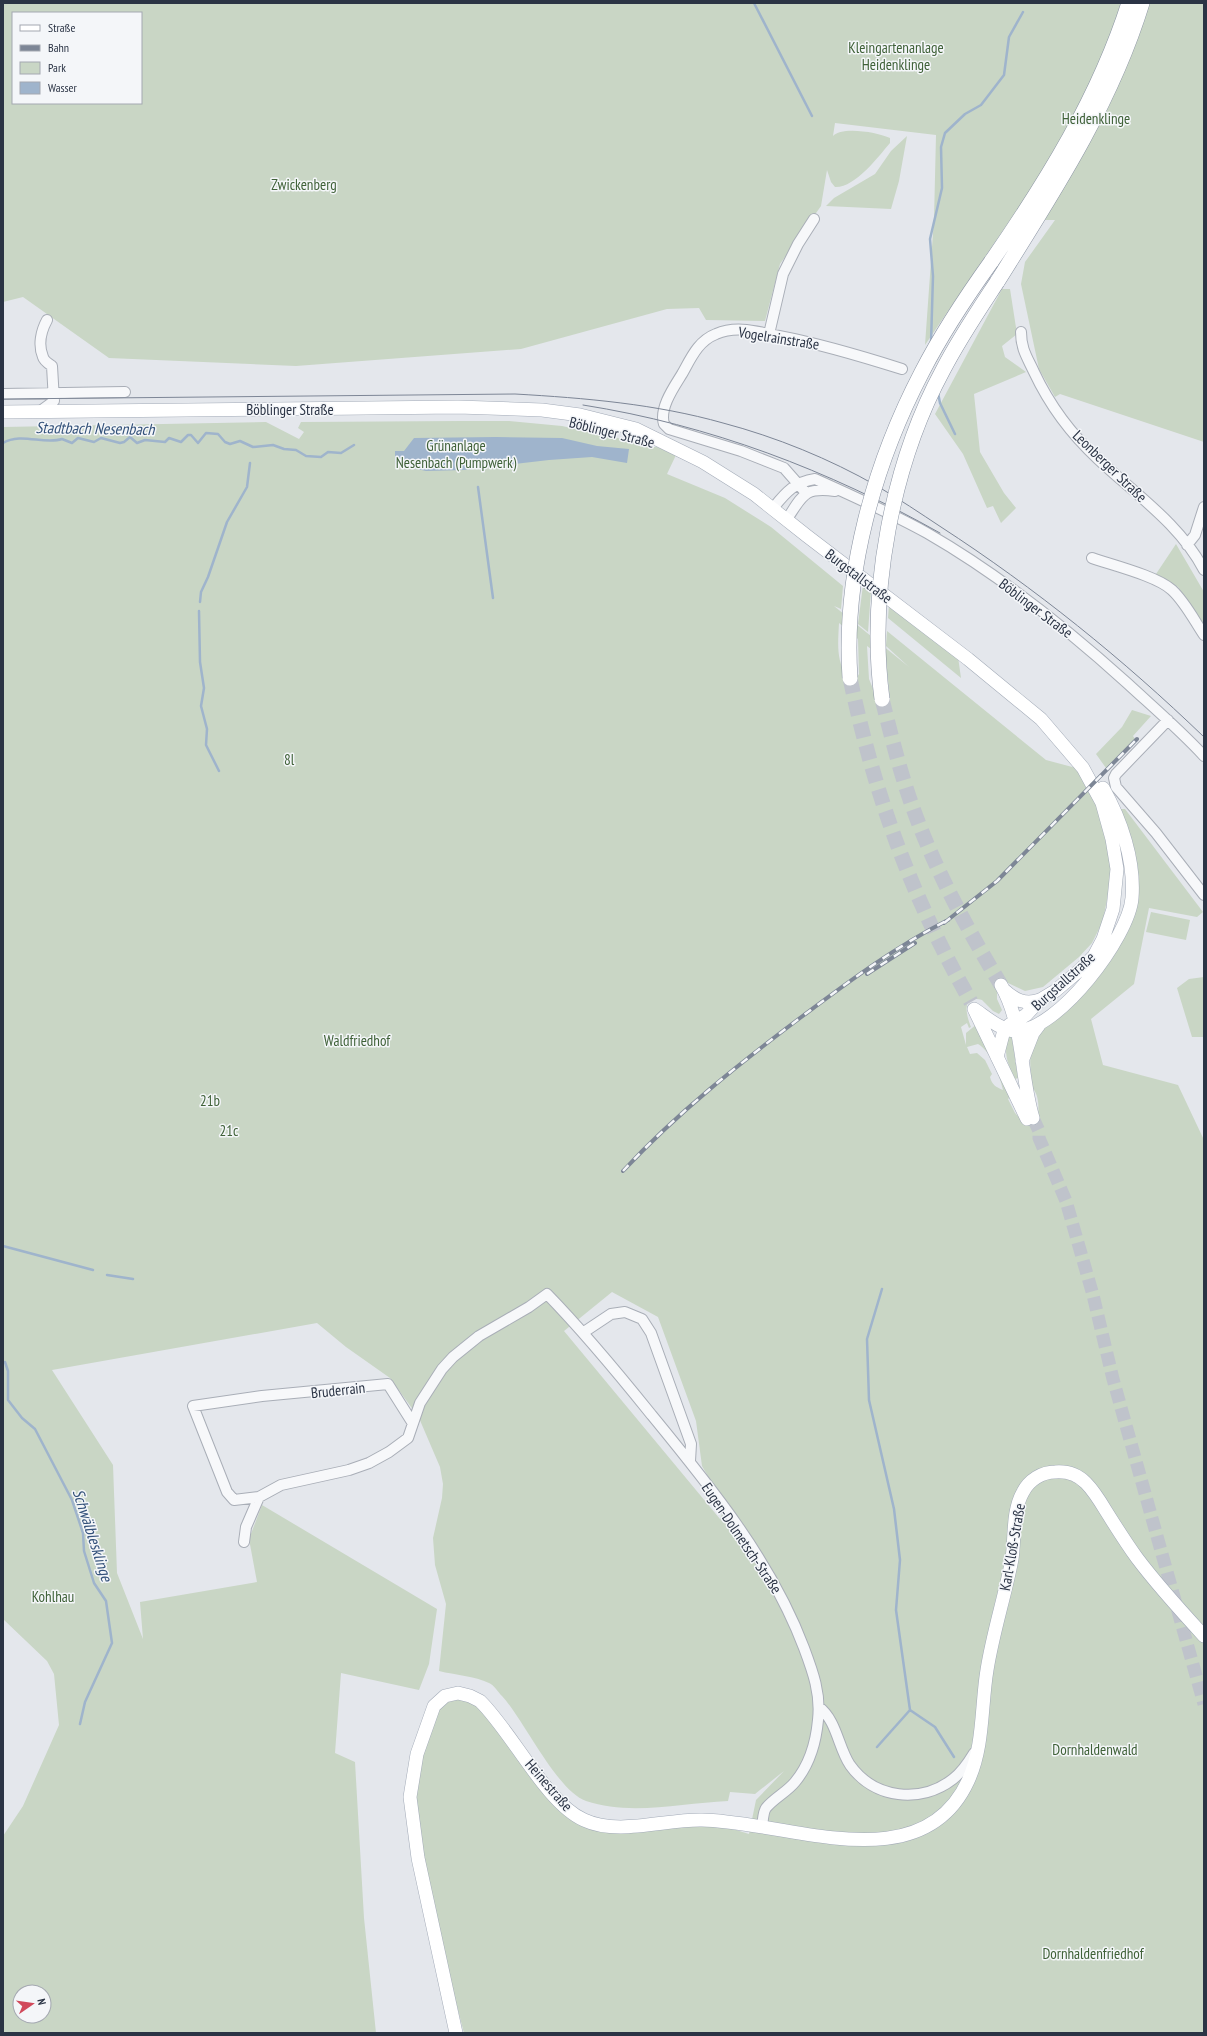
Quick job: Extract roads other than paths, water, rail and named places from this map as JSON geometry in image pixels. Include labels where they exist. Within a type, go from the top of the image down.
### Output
[{"type":"highway","points":[[850,678],[848,648],[851,601],[865,523],[878,477],[892,437],[922,371],[943,334],[1032,203],[1078,124],[1115,43],[1129,3]]},
{"type":"highway","points":[[882,699],[878,669],[879,598],[889,526],[898,487],[912,444],[939,377],[1043,209],[1094,119],[1128,47],[1142,3]]},
{"type":"main road","name":"Böblinger Straße","points":[[3,412],[519,408],[564,412],[620,424],[651,435],[669,446]]},
{"type":"main road","name":"Böblinger Straße","points":[[3,418],[339,413],[508,414],[564,419],[600,426],[669,446]]},
{"type":"main road","name":"Burgstallstraße","points":[[669,446],[710,466],[774,507],[787,519],[973,663],[1042,719],[1055,727],[1083,756],[1110,800],[1123,835],[1132,880],[1132,899],[1129,915],[1107,956],[1077,992],[1039,1025],[1012,1027]]},
{"type":"main road","name":"Burgstallstraße","points":[[1012,1027],[1040,1000],[1055,991],[1081,968],[1099,947],[1113,910],[1117,879],[1112,839],[1097,792],[1077,760],[1042,719]]},
{"type":"main road","points":[[1012,1027],[994,1022],[972,1005],[997,1057],[1030,1119],[1022,1063],[1002,987],[1012,997],[1024,1002],[1040,1000]]},
{"type":"main road","points":[[1022,1063],[1033,1033],[1039,1025]]},
{"type":"main road","points":[[997,1057],[1000,1041],[1012,1027]]},
{"type":"main road","name":"Karl-Kloß-Straße","points":[[978,1748],[993,1632],[1012,1560],[1018,1502],[1030,1482],[1043,1474],[1054,1472],[1069,1473],[1080,1478],[1089,1486],[1143,1565],[1167,1596],[1204,1636]]},
{"type":"main road","name":"Heinestraße","points":[[456,2033],[418,1858],[410,1797],[417,1754],[431,1712],[438,1701],[445,1696],[458,1694],[470,1696],[480,1701],[552,1793],[570,1811],[585,1821],[614,1827],[701,1820],[762,1826],[832,1837],[866,1840],[894,1838],[912,1834],[937,1820],[957,1800],[970,1776],[978,1748]]},
{"type":"street","points":[[770,334],[783,274],[798,244],[814,219]]},
{"type":"street","points":[[39,412],[54,396],[52,366],[43,358],[40,341],[42,330],[47,320]]},
{"type":"street","name":"Vogelrainstraße","points":[[666,404],[697,347],[715,334],[726,330],[751,330],[819,344],[902,370]]},
{"type":"street","name":"Leonberger Straße","points":[[1021,332],[1021,345],[1040,384],[1065,423],[1097,459],[1159,513],[1187,545],[1204,570]]},
{"type":"street","points":[[3,394],[54,396],[125,392]]},
{"type":"street","name":"Böblinger Straße","points":[[666,404],[663,420],[669,429],[759,457],[784,468],[806,493],[821,490],[845,492]]},
{"type":"street","name":"Böblinger Straße","points":[[798,483],[816,479],[845,492],[927,533],[1014,590],[1096,654],[1168,720],[1204,756]]},
{"type":"street","points":[[774,507],[791,487],[798,483]]},
{"type":"street","points":[[787,519],[806,493]]},
{"type":"street","points":[[1187,545],[1195,535],[1204,507]]},
{"type":"street","points":[[1092,558],[1142,575],[1171,589],[1190,612],[1204,635]]},
{"type":"street","points":[[1168,720],[1114,778],[1116,787],[1156,833],[1204,895]]},
{"type":"street","name":"Eugen-Dolmetsch-Straße","points":[[412,1422],[420,1403],[432,1383],[453,1357],[480,1336],[530,1307],[547,1294],[584,1332],[690,1461],[744,1537],[777,1587],[790,1613],[816,1678],[819,1707],[818,1720],[812,1750],[806,1768],[790,1788],[766,1808],[762,1826]]},
{"type":"street","points":[[584,1332],[611,1314],[625,1312],[642,1319],[651,1332],[691,1444],[690,1461]]},
{"type":"street","name":"Bruderrain","points":[[388,1384],[412,1422],[408,1438],[369,1462],[349,1470],[281,1485],[259,1497],[234,1500],[227,1492],[193,1406],[262,1396],[388,1384]]},
{"type":"street","points":[[244,1542],[246,1527],[259,1497]]},
{"type":"street","points":[[819,1707],[825,1712],[832,1724],[845,1757],[854,1771],[867,1783],[883,1791],[914,1795],[937,1788],[963,1770],[978,1748]]},
{"type":"water","points":[[414,438],[562,438],[597,446],[629,449],[627,463],[592,457],[549,460],[464,470],[426,471],[395,464],[395,451],[404,451]]},
{"type":"waterway","points":[[754,3],[812,116]]},
{"type":"waterway","name":"Heidenklinge","points":[[931,343],[933,276],[930,239],[942,188],[941,147],[945,133],[965,114],[981,105],[1004,75],[1009,37],[1023,12]]},
{"type":"waterway","name":"Heidenklinge","points":[[938,393],[940,403],[955,434]]},
{"type":"waterway","name":"Stadtbach Nesenbach","points":[[3,443],[10,440],[25,438],[48,441],[62,439],[72,443],[78,438],[94,442],[101,438],[120,443],[124,442],[130,437],[137,443],[145,440],[165,442],[169,438],[181,442],[188,435],[191,435],[198,443],[206,433],[218,434],[225,442],[230,444],[240,441],[253,447],[273,445],[284,449],[296,450],[306,456],[321,457],[328,452],[341,453],[354,445]]},
{"type":"waterway","points":[[200,602],[201,592],[208,577],[227,522],[247,487],[250,463]]},
{"type":"waterway","points":[[478,487],[493,598]]},
{"type":"waterway","points":[[199,611],[200,662],[204,688],[201,706],[207,729],[206,745],[219,771]]},
{"type":"waterway","points":[[3,1246],[93,1270]]},
{"type":"waterway","points":[[107,1275],[133,1279]]},
{"type":"waterway","points":[[877,1747],[910,1710],[896,1610],[900,1560],[894,1509],[869,1400],[867,1339],[882,1289]]},
{"type":"waterway","name":"Schwälblesklinge","points":[[5,1362],[8,1371],[8,1400],[22,1418],[35,1429],[72,1500],[83,1533],[84,1551],[94,1583],[106,1601],[112,1643],[85,1702],[80,1724]]},
{"type":"waterway","points":[[910,1710],[935,1727],[954,1757]]},
{"type":"tunnel","points":[[850,678],[871,764],[897,845],[930,923],[971,1002]]},
{"type":"tunnel","points":[[882,699],[902,774],[926,841],[955,904],[1001,985]]},
{"type":"tunnel","points":[[1033,1118],[1039,1131],[1039,1138],[1066,1201],[1093,1295],[1113,1379],[1204,1704]]},
{"type":"tram line","points":[[3,399],[515,394],[620,403],[698,416],[723,423],[783,442],[822,458],[877,486],[917,511],[976,550],[1044,600],[1110,652],[1204,737]]},
{"type":"tram line","points":[[583,405],[677,425],[767,453],[855,489],[940,533]]},
{"type":"railway","points":[[944,923],[997,881],[1137,739]]},
{"type":"railway","points":[[623,1171],[665,1128],[756,1051],[874,964],[910,941],[948,920]]},
{"type":"railway","points":[[867,974],[915,943]]},
{"type":"park label","name":"Kleingartenanlage Heidenklinge","points":[[896,56]]},
{"type":"park label","name":"Zwickenberg","points":[[304,184]]},
{"type":"park label","name":"Grünanlage Nesenbach (Pumpwerk)","points":[[456,454]]},
{"type":"park label","name":"8l","points":[[289,759]]},
{"type":"park label","name":"Waldfriedhof","points":[[357,1040]]},
{"type":"park label","name":"21b","points":[[210,1100]]},
{"type":"park label","name":"21c","points":[[229,1130]]},
{"type":"park label","name":"Kohlhau","points":[[53,1596]]},
{"type":"park label","name":"Dornhaldenwald","points":[[1095,1749]]},
{"type":"park label","name":"Dornhaldenfriedhof","points":[[1093,1953]]}]
